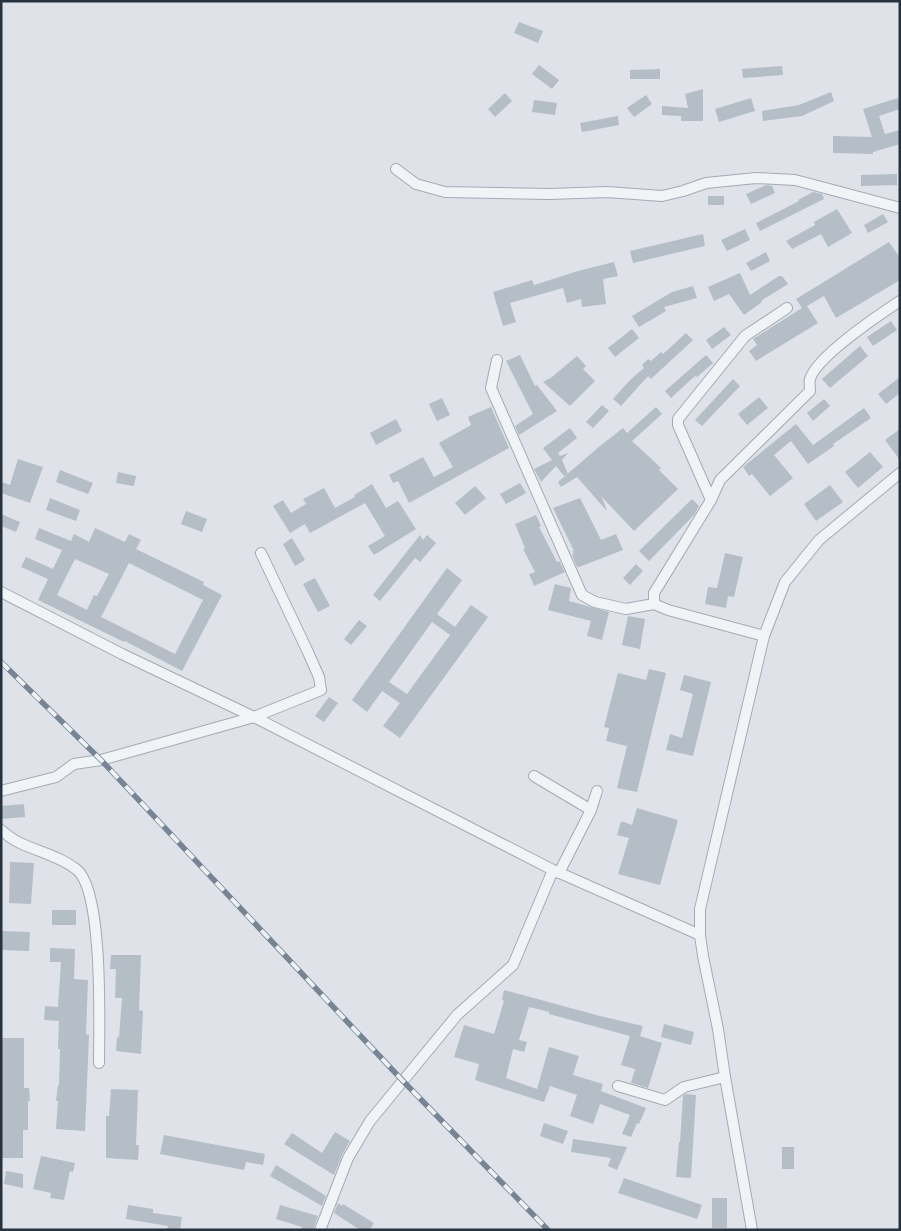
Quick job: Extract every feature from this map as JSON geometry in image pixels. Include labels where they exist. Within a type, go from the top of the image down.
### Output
[{"type":"street","points":[[396,169],[416,184],[446,192],[550,194],[607,192],[662,196],[706,183],[756,178],[795,180],[900,208]]},
{"type":"street","points":[[654,604],[654,593],[711,500],[720,480],[810,391],[810,380],[817,366],[843,342],[900,301]]},
{"type":"street","points":[[711,500],[678,425],[678,419],[745,336],[787,308]]},
{"type":"street","points":[[497,360],[491,388],[582,595],[595,602],[626,609],[654,604],[668,610],[764,636]]},
{"type":"street","points":[[752,1230],[700,935],[700,909],[764,636],[785,582],[819,540],[900,473]]},
{"type":"street","points":[[1,791],[56,777],[74,764],[101,760],[254,717],[321,690],[319,678],[308,650],[261,553]]},
{"type":"street","points":[[1,592],[122,654],[254,717],[556,871],[700,935]]},
{"type":"street","points":[[534,776],[591,810]]},
{"type":"street","points":[[320,1230],[348,1158],[370,1121],[457,1015],[513,965],[556,871],[591,810],[597,791]]},
{"type":"street","points":[[1,830],[20,843],[52,855],[78,870],[84,881],[93,910],[98,957],[99,1064]]},
{"type":"street","points":[[618,1086],[665,1100],[684,1087],[725,1078]]},
{"type":"building","points":[[519,22],[543,31],[538,43],[514,33]]},
{"type":"building","points":[[539,65],[559,80],[552,89],[532,74]]},
{"type":"building","points":[[782,66],[783,75],[743,78],[742,69]]},
{"type":"building","points":[[660,69],[660,79],[630,79],[630,70]]},
{"type":"building","points":[[703,89],[703,121],[681,121],[681,116],[662,115],[662,106],[688,108],[685,94]]},
{"type":"building","points":[[831,92],[834,101],[802,116],[763,121],[762,111],[799,105]]},
{"type":"building","points":[[505,93],[512,101],[495,117],[488,109]]},
{"type":"building","points":[[646,95],[652,104],[634,117],[627,108]]},
{"type":"building","points":[[751,98],[755,111],[719,122],[715,109]]},
{"type":"building","points":[[898,98],[900,109],[879,116],[885,134],[900,130],[900,144],[873,152],[873,154],[833,153],[833,136],[872,137],[863,109]]},
{"type":"building","points":[[534,100],[557,103],[555,115],[532,112]]},
{"type":"building","points":[[618,116],[619,125],[582,132],[580,123]]},
{"type":"building","points":[[897,174],[897,185],[861,186],[861,175]]},
{"type":"building","points":[[766,185],[772,186],[775,193],[751,204],[746,194]]},
{"type":"building","points":[[813,192],[822,194],[824,199],[760,231],[756,223]]},
{"type":"building","points":[[708,196],[724,196],[724,205],[708,205]]},
{"type":"building","points":[[837,209],[852,233],[828,247],[821,234],[792,249],[786,241],[815,225],[814,222]]},
{"type":"building","points":[[883,214],[888,222],[868,233],[864,225]]},
{"type":"building","points":[[745,229],[750,240],[727,251],[721,240]]},
{"type":"building","points":[[703,234],[705,246],[633,263],[630,251]]},
{"type":"building","points":[[889,242],[900,258],[900,280],[836,318],[824,296],[807,306],[818,323],[756,361],[749,351],[757,345],[753,339],[802,308],[796,299]]},
{"type":"building","points":[[766,252],[770,261],[751,271],[746,263]]},
{"type":"building","points":[[614,262],[618,276],[603,279],[606,304],[582,307],[581,299],[567,303],[563,288],[510,303],[516,322],[503,326],[493,292],[532,280],[534,285]]},
{"type":"building","points":[[740,273],[750,295],[779,276],[782,276],[788,284],[761,301],[744,315],[729,294],[714,301],[708,287]]},
{"type":"building","points":[[693,286],[697,298],[664,307],[666,311],[639,327],[632,316],[672,292]]},
{"type":"building","points":[[891,321],[897,330],[873,346],[867,337]]},
{"type":"building","points":[[724,327],[731,335],[712,349],[706,340]]},
{"type":"building","points":[[632,329],[639,338],[615,357],[608,348]]},
{"type":"building","points":[[686,333],[693,340],[651,379],[648,376],[621,406],[613,399],[644,368],[642,365],[648,359],[651,361],[661,352],[663,354]]},
{"type":"building","points":[[860,346],[868,356],[830,388],[822,379]]},
{"type":"building","points":[[520,355],[535,386],[537,385],[557,411],[519,435],[515,426],[533,414],[506,361]]},
{"type":"building","points":[[706,355],[713,363],[697,377],[695,376],[671,398],[665,391]]},
{"type":"building","points":[[577,356],[586,366],[583,369],[595,381],[570,406],[543,382]]},
{"type":"building","points":[[900,377],[900,393],[886,404],[878,394]]},
{"type":"building","points":[[733,379],[740,386],[702,426],[695,420]]},
{"type":"building","points":[[759,397],[768,408],[747,425],[738,414]]},
{"type":"building","points":[[442,398],[450,415],[437,421],[429,404]]},
{"type":"building","points":[[824,399],[830,406],[813,421],[807,413]]},
{"type":"building","points":[[602,405],[609,411],[593,428],[586,422]]},
{"type":"building","points":[[491,407],[509,448],[409,503],[398,481],[393,483],[389,475],[423,457],[434,477],[453,467],[439,443],[471,425],[468,417]]},
{"type":"building","points":[[656,407],[662,414],[632,441],[661,468],[659,470],[678,489],[634,531],[601,496],[607,510],[605,509],[577,477],[561,487],[558,482],[623,428],[627,433]]},
{"type":"building","points":[[864,408],[871,418],[808,464],[791,441],[774,455],[793,478],[770,496],[752,474],[749,476],[743,467],[796,424],[813,445]]},
{"type":"building","points":[[396,419],[402,431],[376,445],[370,433]]},
{"type":"building","points":[[570,428],[577,438],[558,453],[560,456],[568,453],[562,460],[568,474],[564,476],[556,466],[541,482],[534,469],[552,460],[543,448]]},
{"type":"building","points":[[900,429],[900,460],[885,440]]},
{"type":"building","points":[[870,452],[883,467],[858,488],[845,472]]},
{"type":"building","points":[[18,459],[43,467],[30,503],[1,493],[1,482],[10,485]]},
{"type":"building","points":[[60,470],[93,483],[88,494],[56,482]]},
{"type":"building","points":[[118,472],[136,476],[134,486],[116,483]]},
{"type":"building","points":[[520,483],[526,493],[506,504],[500,494]]},
{"type":"building","points":[[372,484],[386,508],[398,501],[416,529],[374,555],[368,546],[385,536],[365,503],[310,533],[305,524],[290,533],[273,506],[283,500],[291,513],[306,504],[303,499],[324,488],[335,508],[355,497],[354,495]]},
{"type":"building","points":[[830,485],[843,502],[816,521],[804,504]]},
{"type":"building","points":[[475,486],[486,498],[465,515],[455,503]]},
{"type":"building","points":[[50,498],[80,510],[76,521],[46,510]]},
{"type":"building","points":[[580,498],[601,540],[616,534],[623,550],[577,567],[572,555],[574,554],[572,551],[574,551],[553,508]]},
{"type":"building","points":[[692,499],[699,506],[694,515],[649,561],[639,551]]},
{"type":"building","points":[[186,511],[207,519],[202,532],[181,524]]},
{"type":"building","points":[[1,514],[20,522],[16,532],[1,526]]},
{"type":"building","points":[[536,515],[541,526],[539,527],[557,562],[559,561],[565,572],[534,586],[529,574],[535,572],[523,549],[525,548],[515,524]]},
{"type":"building","points":[[39,528],[71,541],[74,534],[89,542],[95,528],[125,542],[129,534],[141,540],[136,549],[204,582],[203,585],[222,595],[182,671],[125,641],[38,600],[48,579],[21,567],[26,557],[53,569],[62,550],[35,539]],"holes":[[[75,559],[109,574],[97,596],[94,595],[87,610],[57,595]],[[129,563],[203,600],[175,654],[101,617]]]},
{"type":"building","points":[[420,535],[423,540],[427,535],[436,543],[420,562],[415,558],[380,601],[373,595]]},
{"type":"building","points":[[292,538],[305,560],[295,566],[283,544]]},
{"type":"building","points":[[725,553],[743,557],[734,597],[728,596],[726,608],[705,604],[708,587],[717,588]]},
{"type":"building","points":[[636,564],[643,571],[630,585],[623,578]]},
{"type":"building","points":[[447,568],[462,580],[437,614],[455,627],[471,605],[488,617],[400,738],[383,726],[400,703],[382,691],[367,712],[352,700]],"holes":[[[432,622],[450,635],[407,694],[389,682]]]},
{"type":"building","points":[[315,578],[330,606],[318,612],[303,584]]},
{"type":"building","points":[[555,584],[571,588],[569,601],[609,612],[602,640],[587,636],[591,621],[548,610]]},
{"type":"building","points":[[628,616],[645,619],[640,649],[622,645]]},
{"type":"building","points":[[359,620],[367,626],[351,645],[344,639]]},
{"type":"building","points":[[649,669],[666,673],[637,792],[617,788],[627,746],[606,741],[609,728],[604,727],[618,673],[646,680]]},
{"type":"building","points":[[684,675],[711,682],[693,756],[666,750],[670,734],[682,738],[693,694],[680,690]]},
{"type":"building","points":[[329,697],[338,703],[324,722],[315,716]]},
{"type":"building","points":[[24,804],[25,817],[1,819],[1,806]]},
{"type":"building","points":[[637,808],[678,820],[660,885],[618,874],[629,838],[617,835],[621,821],[632,825]]},
{"type":"building","points":[[10,862],[34,863],[31,904],[9,903]]},
{"type":"building","points":[[52,910],[76,910],[76,925],[52,925]]},
{"type":"building","points":[[1,931],[30,932],[29,951],[1,950]]},
{"type":"building","points":[[50,948],[75,949],[74,979],[88,980],[86,1034],[89,1035],[85,1131],[56,1129],[60,1049],[58,1049],[59,1021],[44,1020],[45,1006],[58,1007],[61,962],[50,962]]},
{"type":"building","points":[[111,955],[141,955],[139,1010],[143,1011],[141,1054],[116,1051],[117,1037],[119,1038],[122,998],[115,998],[116,969],[110,969]]},
{"type":"building","points":[[504,990],[643,1026],[640,1036],[662,1043],[648,1088],[631,1083],[635,1069],[621,1065],[630,1036],[549,1014],[549,1012],[529,1007],[519,1040],[527,1042],[524,1052],[513,1049],[506,1078],[537,1089],[549,1047],[579,1056],[573,1075],[603,1084],[601,1091],[646,1108],[631,1137],[622,1134],[630,1115],[600,1104],[593,1124],[570,1116],[577,1095],[550,1086],[544,1102],[475,1080],[479,1064],[454,1057],[464,1025],[494,1034],[504,1001],[502,1000]]},
{"type":"building","points":[[664,1024],[694,1032],[691,1045],[661,1037]]},
{"type":"building","points":[[1,1038],[24,1038],[24,1088],[29,1088],[30,1101],[28,1101],[28,1130],[23,1130],[23,1158],[1,1158]]},
{"type":"building","points":[[111,1089],[138,1090],[136,1145],[139,1145],[138,1160],[106,1158],[106,1116],[109,1116]]},
{"type":"building","points":[[685,1094],[696,1095],[691,1178],[676,1177],[683,1096]]},
{"type":"building","points":[[544,1123],[568,1131],[563,1144],[540,1136]]},
{"type":"building","points":[[335,1132],[350,1141],[334,1175],[284,1144],[292,1133],[322,1153]]},
{"type":"building","points":[[164,1135],[265,1154],[263,1165],[246,1162],[244,1170],[160,1154]]},
{"type":"building","points":[[573,1139],[627,1147],[617,1170],[608,1166],[611,1158],[571,1152]]},
{"type":"building","points":[[782,1147],[794,1147],[794,1169],[782,1169]]},
{"type":"building","points":[[41,1156],[75,1163],[73,1172],[70,1171],[64,1200],[50,1198],[51,1193],[33,1189]]},
{"type":"building","points":[[276,1165],[326,1196],[322,1206],[270,1176]]},
{"type":"building","points":[[6,1171],[23,1174],[23,1188],[4,1184]]},
{"type":"building","points":[[624,1178],[702,1205],[697,1219],[618,1193]]},
{"type":"building","points":[[712,1198],[727,1198],[727,1228],[712,1228]]},
{"type":"building","points":[[338,1203],[342,1206],[343,1204],[374,1223],[370,1230],[360,1230],[334,1213]]},
{"type":"building","points":[[128,1205],[153,1209],[153,1213],[182,1217],[180,1230],[167,1230],[168,1226],[126,1219]]},
{"type":"building","points":[[280,1205],[318,1216],[313,1230],[301,1230],[302,1227],[276,1219]]},
{"type":"railway","points":[[1,662],[101,760],[403,1081],[548,1230]]}]
